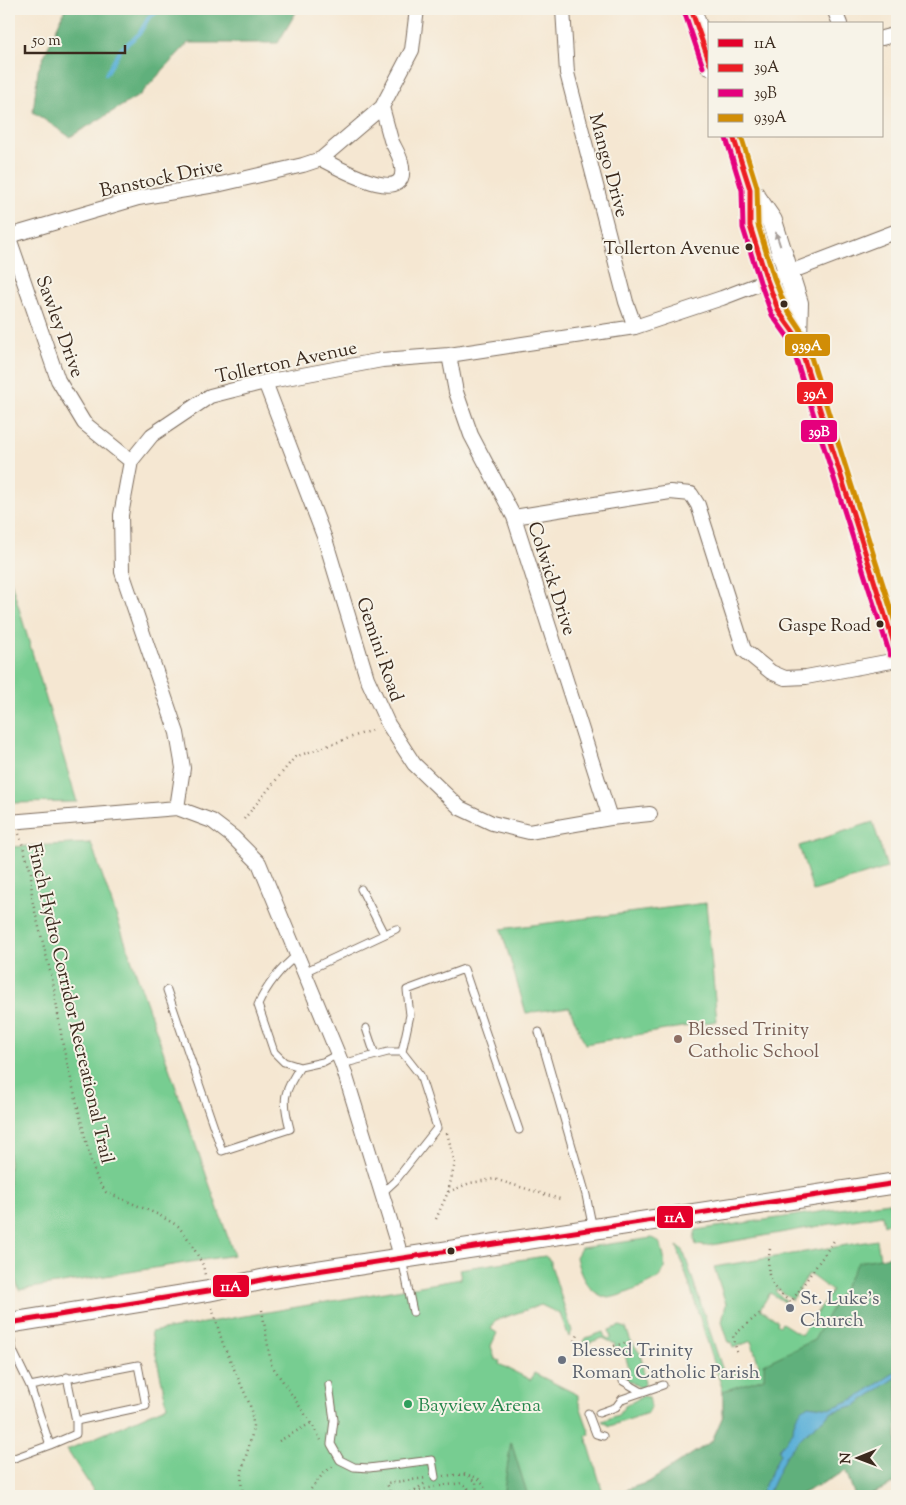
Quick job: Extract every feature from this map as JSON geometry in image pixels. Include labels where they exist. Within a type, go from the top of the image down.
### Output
[{"type":"main road","points":[[691,9],[708,59]]},
{"type":"main road","points":[[734,138],[750,189],[772,221],[798,303],[798,336],[897,653]]},
{"type":"main road","points":[[750,189],[750,226],[767,280],[779,312],[798,336]]},
{"type":"main road","points":[[9,1323],[208,1291],[271,1278],[897,1183]]},
{"type":"street","name":"Banstock Drive","points":[[9,237],[138,198],[221,184],[321,159],[382,107],[412,50],[417,9]]},
{"type":"street","name":"Mango Drive","points":[[563,9],[567,73],[621,283],[635,327]]},
{"type":"street","points":[[834,9],[839,22]]},
{"type":"street","points":[[884,37],[897,34]]},
{"type":"street","points":[[321,159],[347,172],[383,186],[393,185],[400,180],[402,173],[401,162],[382,107]]},
{"type":"street","name":"Tollerton Avenue","points":[[177,808],[183,768],[177,733],[122,572],[121,515],[131,461],[152,435],[210,396],[265,382],[382,360],[449,355],[635,327],[722,298],[897,230]]},
{"type":"street","name":"Sawley Drive","points":[[9,237],[58,380],[84,424],[131,461]]},
{"type":"street","name":"Colwick Drive","points":[[449,355],[456,392],[471,435],[514,517],[610,818]]},
{"type":"street","name":"Gemini Road","points":[[265,382],[325,539],[367,678],[388,724],[414,764],[460,808],[492,823],[529,832],[610,818],[650,814]]},
{"type":"street","points":[[514,517],[670,492],[691,494],[698,505],[744,650],[771,672],[786,678],[806,677],[897,660]]},
{"type":"street","points":[[14,827],[177,808],[212,821],[259,863],[340,1059],[402,1259]]},
{"type":"lane","points":[[361,888],[384,934]]},
{"type":"lane","points":[[304,972],[396,930]]},
{"type":"lane","points":[[297,956],[284,966],[265,989],[258,1005],[274,1052],[284,1062],[300,1067],[340,1059],[388,1052],[402,1052]]},
{"type":"lane","points":[[382,1194],[396,1182],[437,1128],[420,1075],[402,1052],[410,1014],[407,990],[464,969],[519,1130]]},
{"type":"lane","points":[[167,990],[222,1151],[290,1130],[285,1110],[285,1093],[300,1067]]},
{"type":"lane","points":[[366,1028],[375,1055]]},
{"type":"lane","points":[[539,1032],[586,1195],[593,1229]]},
{"type":"lane","points":[[402,1259],[413,1312]]},
{"type":"lane","points":[[9,1331],[13,1351],[30,1386],[50,1445]]},
{"type":"lane","points":[[30,1386],[138,1364],[146,1406],[76,1421]]},
{"type":"lane","points":[[9,1460],[76,1434],[76,1421],[67,1377]]},
{"type":"lane","points":[[623,1381],[642,1392]]},
{"type":"lane","points":[[599,1413],[616,1407],[622,1399],[664,1384]]},
{"type":"lane","points":[[329,1385],[334,1420],[331,1444],[340,1460],[354,1467],[368,1468],[432,1460],[435,1477]]},
{"type":"lane","points":[[588,1413],[596,1434],[603,1436]]},
{"type":"path","points":[[244,819],[295,757],[388,724]]},
{"type":"path","name":"Finch Hydro Corridor Recreational Trail","points":[[14,827],[31,872],[32,900],[53,982],[63,1046],[98,1181],[106,1192],[159,1215],[178,1226],[190,1240],[203,1265],[205,1274]]},
{"type":"path","points":[[436,1220],[448,1192],[455,1163],[445,1127]]},
{"type":"path","points":[[448,1192],[470,1183],[494,1179],[560,1199]]},
{"type":"path","points":[[770,1249],[768,1276],[774,1287],[791,1304],[836,1238]]},
{"type":"path","points":[[212,1308],[222,1344],[250,1405],[253,1417],[252,1435],[241,1477],[244,1496]]},
{"type":"path","points":[[262,1310],[271,1364],[311,1422],[323,1445]]},
{"type":"path","points":[[737,1352],[733,1336],[759,1314]]},
{"type":"path","points":[[575,1341],[578,1335]]},
{"type":"path","points":[[614,1346],[632,1341]]},
{"type":"path","points":[[279,1441],[311,1422]]},
{"type":"path","points":[[329,1459],[333,1466],[340,1469]]},
{"type":"path","points":[[311,1489],[322,1475],[333,1466]]},
{"type":"path","points":[[463,1474],[476,1482],[477,1496]]},
{"type":"path","points":[[391,1496],[387,1483],[463,1474],[478,1478],[486,1489],[485,1496]]},
{"type":"path","points":[[406,1496],[435,1477]]},
{"type":"path","points":[[414,1490],[462,1483],[468,1488],[468,1496]]},
{"type":"green space","points":[[65,9],[298,9],[278,43],[188,43],[140,95],[70,137],[33,112],[38,70]]},
{"type":"green space","points":[[9,575],[77,802],[9,803]]},
{"type":"green space","points":[[873,822],[887,868],[813,891],[799,846]]},
{"type":"green space","points":[[91,843],[234,1255],[19,1290],[9,1260],[9,847]]},
{"type":"green space","points":[[706,903],[717,1021],[585,1044],[569,1007],[526,1013],[501,929]]},
{"type":"green space","points":[[888,1202],[891,1206],[891,1214],[889,1222],[884,1225],[882,1215],[706,1246],[696,1245],[694,1238],[696,1230]]},
{"type":"green space","points":[[652,1238],[660,1244],[665,1261],[662,1274],[658,1278],[625,1294],[608,1298],[595,1292],[586,1283],[576,1257],[581,1248]]},
{"type":"green space","points":[[877,1240],[880,1258],[897,1255],[897,1482],[868,1496],[855,1496],[846,1471],[797,1496],[607,1496],[649,1482],[712,1441],[723,1416],[723,1391],[677,1246],[683,1250],[725,1377],[759,1365],[751,1341],[733,1348],[731,1342],[729,1343],[722,1322],[726,1304],[714,1267]],"holes":[[[809,1274],[832,1291],[801,1335],[782,1323],[780,1326],[777,1324],[778,1321],[760,1309],[770,1293],[786,1301],[775,1291],[778,1289],[792,1300]]]},
{"type":"green space","points":[[897,1255],[897,1482],[868,1496],[855,1496],[846,1471],[797,1496],[607,1496],[649,1482],[712,1441],[723,1416],[723,1391],[764,1378],[764,1364],[814,1340],[858,1262]]},
{"type":"green space","points":[[545,1256],[551,1261],[572,1331],[569,1337],[560,1314],[541,1305],[496,1320],[491,1329],[497,1333],[491,1346],[495,1359],[500,1361],[499,1364],[531,1380],[534,1373],[578,1395],[590,1434],[586,1436],[604,1496],[97,1496],[67,1450],[167,1406],[151,1332],[461,1279],[459,1269]]},
{"type":"green space","points":[[620,1326],[626,1328],[630,1339],[641,1355],[645,1384],[643,1387],[639,1387],[624,1378],[629,1368],[624,1352],[614,1347],[615,1344],[603,1338],[582,1345],[586,1338],[603,1332],[605,1337],[611,1338],[609,1330]]},
{"type":"green space","points":[[643,1396],[649,1397],[651,1407],[648,1413],[610,1426],[602,1421],[618,1415],[625,1406]]},
{"type":"green space","points":[[511,1442],[528,1496],[503,1496]]},
{"type":"water","points":[[897,1371],[897,1377],[856,1405],[832,1412],[806,1433],[785,1457],[768,1494],[762,1491],[780,1454],[779,1449],[793,1432],[795,1420],[801,1410],[808,1405],[831,1408],[854,1399]]},
{"type":"waterway","points":[[106,74],[121,49],[139,34],[149,17],[162,9]]},
{"type":"transit line","name":"39A","points":[[691,9],[708,58]]},
{"type":"transit line","name":"39B","points":[[684,11],[703,67]]},
{"type":"transit line","name":"39B","points":[[726,138],[742,190],[743,228],[760,282],[772,315],[790,340],[890,655]]},
{"type":"transit line","name":"39A","points":[[734,138],[750,189],[750,226],[767,280],[779,312],[797,337],[897,653]]},
{"type":"transit line","name":"939A","points":[[742,138],[757,187],[758,225],[774,278],[786,308],[804,335],[897,629]]},
{"type":"transit line","name":"11A","points":[[9,1323],[208,1291],[271,1278],[897,1183]]},
{"type":"place","name":"Tollerton Avenue","points":[[749,247]]},
{"type":"place","name":"Gaspe Road","points":[[880,624]]},
{"type":"place","name":"Blessed Trinity Catholic School","points":[[678,1039]]},
{"type":"place","name":"St. Luke’s Church","points":[[790,1308]]},
{"type":"place","name":"Blessed Trinity Roman Catholic Parish","points":[[562,1360]]},
{"type":"place","name":"Bayview Arena","points":[[408,1404]]}]
